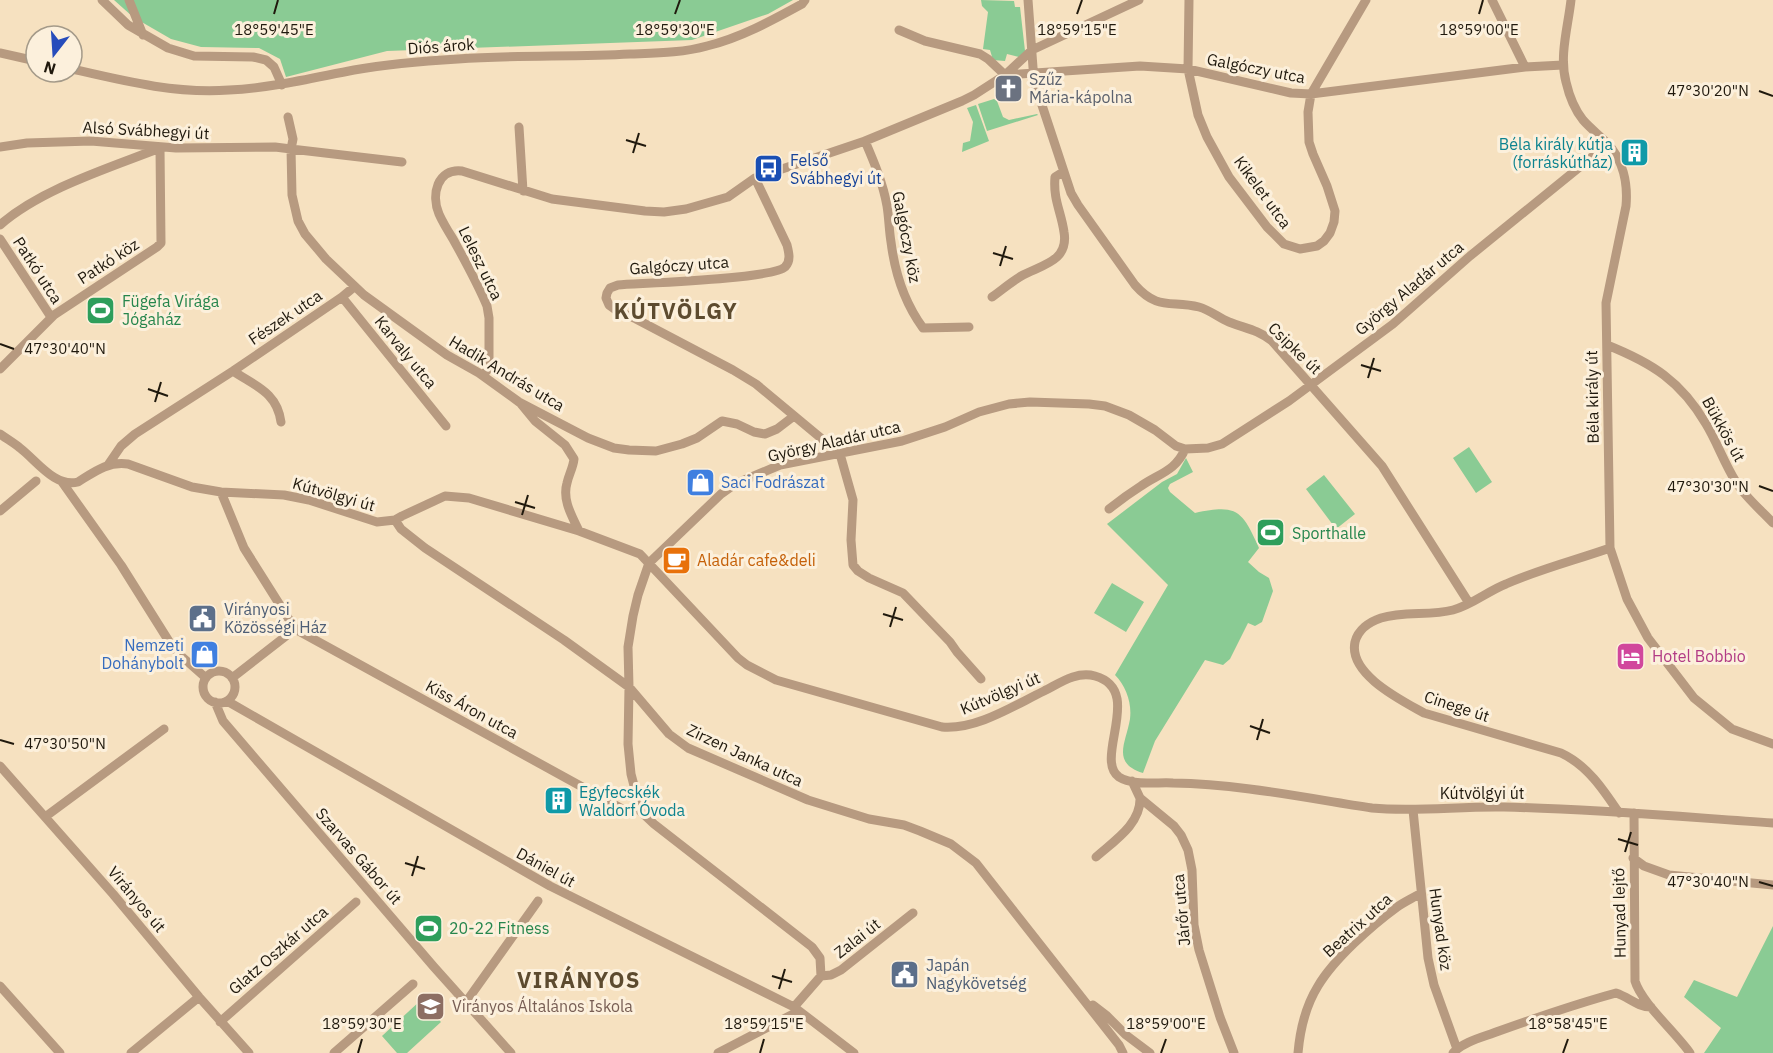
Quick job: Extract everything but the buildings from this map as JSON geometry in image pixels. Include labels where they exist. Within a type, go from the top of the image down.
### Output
[{"type":"street","points":[[102,0],[128,25],[168,48],[185,54],[253,57],[266,60],[274,67],[282,85]]},
{"type":"street","points":[[129,0],[143,35]]},
{"type":"street","name":"Diós árok","points":[[84,72],[152,86],[185,90],[227,90],[282,85],[353,70],[459,58],[586,57],[677,52],[732,38],[770,22],[806,0]]},
{"type":"street","name":"Csipke út","points":[[1028,0],[1035,81],[1063,172],[1078,206],[1143,294],[1159,302],[1207,310],[1229,322],[1259,332],[1272,341],[1382,466],[1469,603]]},
{"type":"street","points":[[519,127],[523,191],[552,199],[627,210],[664,212],[686,209],[728,197],[755,178],[865,141],[974,95],[1005,75],[1032,50],[1139,0]]},
{"type":"street","name":"Kikelet utca","points":[[1190,0],[1188,69],[1198,116],[1207,137],[1229,177],[1277,238],[1290,247],[1300,249],[1317,246],[1324,241],[1330,233],[1335,212],[1309,142],[1308,112],[1311,94],[1366,0]]},
{"type":"street","points":[[1492,0],[1525,66]]},
{"type":"street","name":"Béla király út","points":[[1571,0],[1563,65],[1570,92],[1583,120],[1617,156],[1627,190],[1626,206],[1606,303],[1610,548],[1627,599],[1648,638],[1694,698],[1732,729],[1773,744]]},
{"type":"street","points":[[900,30],[925,41],[980,54],[1005,75]]},
{"type":"street","points":[[0,53],[24,58]]},
{"type":"street","name":"Galgóczy utca","points":[[1005,75],[1140,66],[1188,69],[1291,93],[1311,94],[1525,66],[1563,65]]},
{"type":"street","name":"Hadik András utca","points":[[288,117],[293,139],[293,204],[301,227],[321,253],[354,287],[447,355],[519,402],[588,438],[614,448],[629,450],[656,451],[682,444],[697,438],[722,421],[765,434],[777,429],[794,416]]},
{"type":"street","name":"Alsó Svábhegyi út","points":[[0,147],[27,143],[91,141],[160,148],[275,147],[292,153],[402,162]]},
{"type":"street","name":"Galgóczy köz","points":[[865,141],[887,206],[895,267],[901,289],[910,307],[923,328],[969,327]]},
{"type":"street","name":"György Aladár utca","points":[[635,806],[637,796],[631,774],[628,744],[629,636],[638,596],[649,563],[721,494],[735,484],[780,465],[902,441],[921,436],[996,406],[1030,402],[1089,404],[1116,409],[1155,430],[1176,446],[1185,449],[1208,448],[1222,444],[1289,401],[1394,324],[1470,256],[1608,144]]},
{"type":"street","points":[[0,225],[20,209],[54,191],[160,148]]},
{"type":"street","name":"Patkó köz","points":[[51,317],[161,243],[160,148]]},
{"type":"street","name":"Lelesz utca","points":[[479,374],[483,375],[489,368],[487,306],[439,214],[436,197],[439,181],[456,170],[523,191]]},
{"type":"street","points":[[992,297],[1022,276],[1052,262],[1062,251],[1065,236],[1053,193],[1055,177],[1063,172]]},
{"type":"street","name":"Galgóczy utca","points":[[755,178],[787,245],[790,255],[784,268],[777,272],[754,275],[618,285],[610,288],[606,298],[609,305],[616,310],[756,384],[840,454]]},
{"type":"street","name":"Patkó utca","points":[[0,239],[51,317],[1,366]]},
{"type":"street","name":"Fészek utca","points":[[108,465],[121,446],[135,434],[233,371],[354,287]]},
{"type":"street","name":"Karvaly utca","points":[[342,297],[446,426]]},
{"type":"street","name":"Bükkös út","points":[[1607,345],[1630,354],[1665,374],[1688,397],[1707,424],[1736,481],[1773,523]]},
{"type":"street","points":[[233,371],[267,392],[280,412],[281,422]]},
{"type":"street","points":[[519,402],[535,421],[565,445],[574,459],[573,470],[566,484],[566,501],[579,531]]},
{"type":"street","points":[[0,434],[62,482],[121,565],[170,643],[180,656],[206,678]]},
{"type":"street","points":[[1109,509],[1180,461],[1185,449]]},
{"type":"street","points":[[840,454],[853,500],[851,540],[853,565],[869,578],[903,593],[950,642],[981,679]]},
{"type":"street","name":"Kútvölgyi út","points":[[108,465],[128,464],[192,487],[221,492],[284,495],[309,500],[377,522],[395,520],[436,499],[453,496],[469,498],[579,531],[640,554],[724,646],[760,673],[776,680],[942,727],[954,728],[977,722],[1076,675],[1097,677],[1105,680],[1113,690],[1118,703],[1111,766],[1117,776],[1132,781],[1213,784],[1372,808],[1413,810],[1496,807],[1634,813],[1773,823]]},
{"type":"street","points":[[62,482],[78,482],[108,465]]},
{"type":"street","points":[[0,511],[36,481]]},
{"type":"street","points":[[221,492],[244,548],[295,629],[232,678]]},
{"type":"street","name":"Zirzen Janka utca","points":[[395,520],[401,530],[425,548],[564,640],[629,687],[669,734],[679,742],[700,754],[826,807],[869,819],[904,825],[951,844],[965,854],[976,863],[1082,996],[1123,1053]]},
{"type":"street","name":"Cinege út","points":[[1610,548],[1506,584],[1455,610],[1396,615],[1369,622],[1356,638],[1354,653],[1362,669],[1381,686],[1424,713],[1561,753],[1570,758],[1586,769],[1607,794],[1619,813]]},
{"type":"street","name":"Kiss Áron utca","points":[[295,629],[626,811],[630,811],[635,806]]},
{"type":"street","points":[[219,671],[227,673],[232,678],[234,691],[227,700],[215,702],[207,697],[203,687],[206,678],[212,673],[219,671]]},
{"type":"street","name":"Dániel út","points":[[227,700],[550,886],[796,1009],[854,1053]]},
{"type":"street","name":"Szarvas Gábor út","points":[[215,702],[223,721],[434,967],[511,1053]]},
{"type":"street","points":[[45,817],[164,729]]},
{"type":"street","name":"Virányos út","points":[[0,766],[249,1053]]},
{"type":"street","name":"Járőr utca","points":[[1132,781],[1140,798],[1174,826],[1190,855],[1194,926],[1199,950],[1234,1053]]},
{"type":"street","points":[[1096,857],[1134,821],[1138,813],[1140,798]]},
{"type":"street","points":[[635,806],[654,824],[812,947],[820,958],[820,976]]},
{"type":"street","name":"Hunyad köz","points":[[1413,810],[1428,958],[1455,1051]]},
{"type":"street","name":"Hunyad lejtő","points":[[1634,813],[1636,986],[1690,1053]]},
{"type":"street","points":[[1633,858],[1644,866],[1669,875],[1773,885]]},
{"type":"street","name":"Beatrix utca","points":[[1298,1053],[1300,1032],[1308,1008],[1317,987],[1335,963],[1397,907],[1421,893]]},
{"type":"street","name":"Glatz Oszkár utca","points":[[220,1022],[356,902]]},
{"type":"street","points":[[466,1002],[538,902]]},
{"type":"street","name":"Zalai út","points":[[718,1053],[796,1009],[820,976],[834,974],[841,970],[913,913]]},
{"type":"street","points":[[333,1053],[413,984]]},
{"type":"street","points":[[0,986],[60,1053]]},
{"type":"street","name":"Hunyad lejtő","points":[[1455,1051],[1466,1044],[1532,1019],[1616,993],[1642,1007],[1651,1007]]},
{"type":"street","name":"Zirzen Janka utca","points":[[1082,996],[1150,1053]]},
{"type":"street","points":[[131,1053],[199,998]]},
{"type":"green space","points":[[114,0],[793,0],[768,14],[692,40],[387,51],[286,77],[280,59],[259,48],[201,47],[171,39],[133,17]]},
{"type":"green space","points":[[981,0],[1014,1],[1015,7],[1020,7],[1025,51],[1019,57],[1007,54],[1005,61],[993,60],[990,50],[983,49],[988,12],[982,6]]},
{"type":"green space","points":[[994,99],[1003,117],[1009,120],[1038,115],[987,131],[978,104]]},
{"type":"green space","points":[[976,105],[989,141],[962,152],[963,143],[970,141],[973,122],[967,108]]},
{"type":"green space","points":[[1469,447],[1492,482],[1476,493],[1453,458]]},
{"type":"green space","points":[[1186,458],[1193,472],[1170,484],[1168,488],[1170,492],[1195,513],[1220,509],[1229,510],[1242,518],[1259,548],[1248,562],[1269,578],[1273,591],[1262,622],[1255,626],[1248,623],[1230,659],[1223,665],[1205,660],[1155,741],[1143,773],[1133,769],[1124,758],[1123,751],[1130,719],[1130,707],[1125,690],[1115,675],[1168,585],[1107,524],[1162,482],[1177,474]]},
{"type":"green space","points":[[1324,475],[1355,514],[1336,529],[1306,489]]},
{"type":"green space","points":[[1112,583],[1144,602],[1126,632],[1094,613]]},
{"type":"green space","points":[[1773,926],[1773,1053],[1704,1053],[1721,1028],[1684,997],[1694,980],[1737,997]]},
{"type":"green space","points":[[421,1000],[441,1022],[407,1053],[397,1053],[382,1036]]},
{"type":"place","name":"Szűz Mária-kápolna","points":[[1008,88]]},
{"type":"place","name":"Béla király kútja (forráskútház)","points":[[1634,153]]},
{"type":"place","name":"Felső Svábhegyi út","points":[[769,169]]},
{"type":"place","name":"Fügefa Virága Jógaház","points":[[101,310]]},
{"type":"place","name":"Saci Fodrászat","points":[[700,482]]},
{"type":"place","name":"Sporthalle","points":[[1271,533]]},
{"type":"place","name":"Aladár cafe&deli","points":[[676,560]]},
{"type":"place","name":"Virányosi Közösségi Ház","points":[[203,618]]},
{"type":"place","name":"Nemzeti Dohánybolt","points":[[205,654]]},
{"type":"place","name":"Hotel Bobbio","points":[[1631,656]]},
{"type":"place","name":"Egyfecskék Waldorf Óvoda","points":[[558,801]]},
{"type":"place","name":"20-22 Fitness","points":[[428,928]]},
{"type":"place","name":"Japán Nagykövetség","points":[[905,974]]},
{"type":"place","name":"Virányos Általános Iskola","points":[[431,1006]]},
{"type":"district","name":"KÚTVÖLGY","points":[[676,310]]},
{"type":"district","name":"VIRÁNYOS","points":[[579,979]]}]
